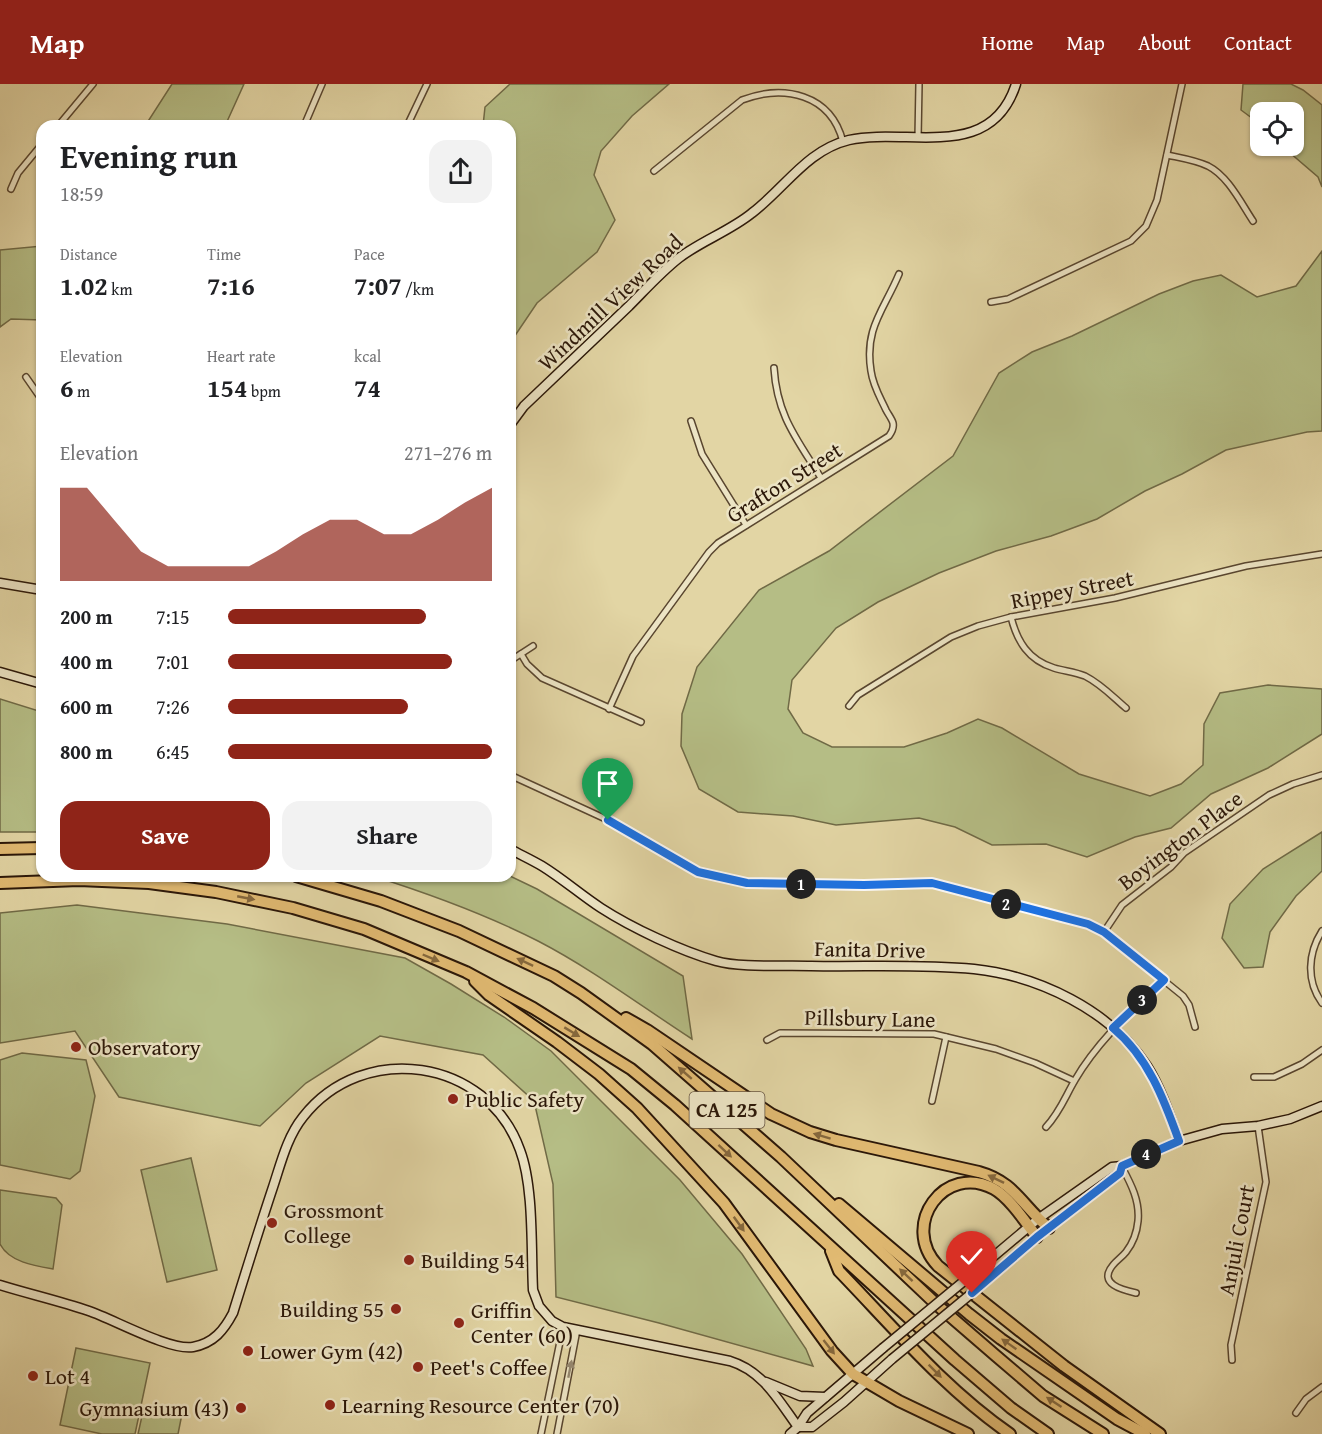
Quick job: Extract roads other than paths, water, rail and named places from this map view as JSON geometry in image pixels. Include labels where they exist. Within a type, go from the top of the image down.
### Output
[{"type":"highway","points":[[0,849],[36,848]]},
{"type":"highway","name":"CA 125","points":[[0,883],[36,882]]},
{"type":"highway","name":"CA 125","points":[[128,882],[216,892],[293,908],[364,929],[466,972],[533,1008],[631,1069],[675,1105],[830,1248],[1011,1408],[1048,1434]]},
{"type":"highway","name":"CA 125","points":[[316,882],[381,901],[459,931],[554,976],[581,993],[652,1044],[796,1171],[936,1304],[995,1355],[1044,1396],[1103,1434]]},
{"type":"highway","points":[[466,972],[489,995],[582,1061],[637,1108],[724,1203],[832,1351],[853,1374],[899,1401],[968,1434]]},
{"type":"highway","points":[[581,993],[646,1030],[771,1114],[810,1132],[992,1176],[1011,1187],[1033,1223],[1037,1237]]},
{"type":"highway","points":[[796,1171],[855,1216],[1001,1339],[1117,1419],[1145,1434]]},
{"type":"highway","points":[[1049,1228],[1033,1223],[999,1192],[980,1184],[966,1184],[946,1190],[933,1202],[924,1218],[923,1238],[926,1250],[938,1266],[1064,1366],[1160,1434]]},
{"type":"highway","points":[[830,1248],[839,1271],[938,1375],[988,1418],[1011,1434]]},
{"type":"street","points":[[63,120],[93,84]]},
{"type":"street","points":[[307,120],[322,84]]},
{"type":"street","points":[[410,120],[428,84]]},
{"type":"street","points":[[918,138],[919,84]]},
{"type":"street","name":"Windmill View Road","points":[[516,417],[524,406],[678,259],[750,215],[807,161],[826,149],[858,139],[954,137],[979,129],[1000,113],[1011,98],[1016,84]]},
{"type":"street","points":[[991,302],[1008,299],[1131,241],[1146,226],[1152,215],[1182,84]]},
{"type":"street","points":[[654,171],[742,100],[772,89],[797,91],[818,102],[834,119],[843,142]]},
{"type":"street","points":[[11,189],[18,173],[36,151]]},
{"type":"street","points":[[1167,155],[1197,162],[1216,171],[1253,221]]},
{"type":"street","name":"Grafton Street","points":[[609,709],[633,656],[718,543],[889,436],[893,431],[893,423],[873,381],[870,352],[872,333],[878,314],[899,274]]},
{"type":"street","points":[[774,368],[780,409],[821,478]]},
{"type":"street","points":[[26,377],[36,391]]},
{"type":"street","points":[[691,422],[702,454],[746,525]]},
{"type":"street","name":"Rippey Street","points":[[849,706],[858,695],[951,638],[978,626],[1011,617],[1115,598],[1246,566],[1322,554]]},
{"type":"street","points":[[0,583],[36,589]]},
{"type":"street","points":[[1011,617],[1019,641],[1035,658],[1052,668],[1087,677],[1100,685],[1126,708]]},
{"type":"street","points":[[516,657],[533,646]]},
{"type":"street","points":[[521,654],[527,664],[542,678],[641,722]]},
{"type":"street","points":[[0,672],[36,682]]},
{"type":"street","name":"Boyington Place","points":[[1104,932],[1122,905],[1171,867],[1184,853],[1269,795],[1322,775]]},
{"type":"street","points":[[516,779],[608,820],[698,872],[747,883],[864,885],[932,883],[1088,924],[1104,932],[1183,996],[1189,1005],[1195,1027]]},
{"type":"street","name":"Fanita Drive","points":[[516,852],[542,866],[602,909],[669,944],[718,962],[755,965],[851,967],[895,965],[974,969],[1035,984],[1098,1016],[1125,1037],[1147,1066],[1179,1141]]},
{"type":"street","points":[[1322,931],[1313,950],[1311,966],[1314,988],[1322,1003]]},
{"type":"street","points":[[1046,1127],[1058,1115],[1074,1081],[1113,1028],[1164,980]]},
{"type":"street","name":"Pillsbury Lane","points":[[767,1040],[780,1033],[934,1034],[996,1049],[1035,1063],[1074,1081]]},
{"type":"street","points":[[932,1101],[946,1037]]},
{"type":"street","points":[[1254,1077],[1274,1077],[1302,1064],[1322,1050]]},
{"type":"street","points":[[0,1285],[88,1310],[174,1345],[192,1347],[214,1339],[225,1327],[233,1313],[285,1151],[303,1118],[325,1094],[356,1076],[402,1068],[435,1072],[471,1088],[503,1119],[521,1152],[527,1176],[533,1290],[538,1306],[552,1321],[563,1327],[746,1366],[764,1382],[798,1427]]},
{"type":"street","points":[[790,1434],[798,1427],[807,1413],[1033,1223],[1112,1167],[1122,1166],[1179,1141],[1222,1129],[1258,1126],[1290,1119],[1322,1106]]},
{"type":"street","name":"Anjuli Court","points":[[1233,1360],[1231,1345],[1266,1182],[1258,1126]]},
{"type":"street","points":[[798,1427],[812,1427],[868,1382],[892,1359],[1037,1237],[1120,1173],[1122,1166]]},
{"type":"street","points":[[1122,1166],[1136,1198],[1138,1220],[1132,1242],[1112,1266],[1108,1277],[1111,1284],[1118,1289],[1136,1293]]},
{"type":"street","points":[[541,1434],[563,1327]]},
{"type":"street","points":[[557,1434],[577,1330]]},
{"type":"street","points":[[764,1382],[800,1395],[826,1397]]},
{"type":"street","points":[[1296,1413],[1306,1399],[1322,1387]]},
{"type":"place","name":"Observatory","points":[[76,1047]]},
{"type":"place","name":"Public Safety","points":[[453,1099]]},
{"type":"place","name":"Grossmont College","points":[[272,1223]]},
{"type":"place","name":"Building 54","points":[[409,1260]]},
{"type":"place","name":"Building 55","points":[[396,1309]]},
{"type":"place","name":"Griffin Center (60)","points":[[459,1323]]},
{"type":"place","name":"Lower Gym (42)","points":[[248,1351]]},
{"type":"place","name":"Peet's Coffee","points":[[418,1367]]},
{"type":"place","name":"Lot 4","points":[[33,1376]]},
{"type":"place","name":"Learning Resource Center (70)","points":[[330,1405]]},
{"type":"place","name":"Gymnasium (43)","points":[[241,1408]]}]
